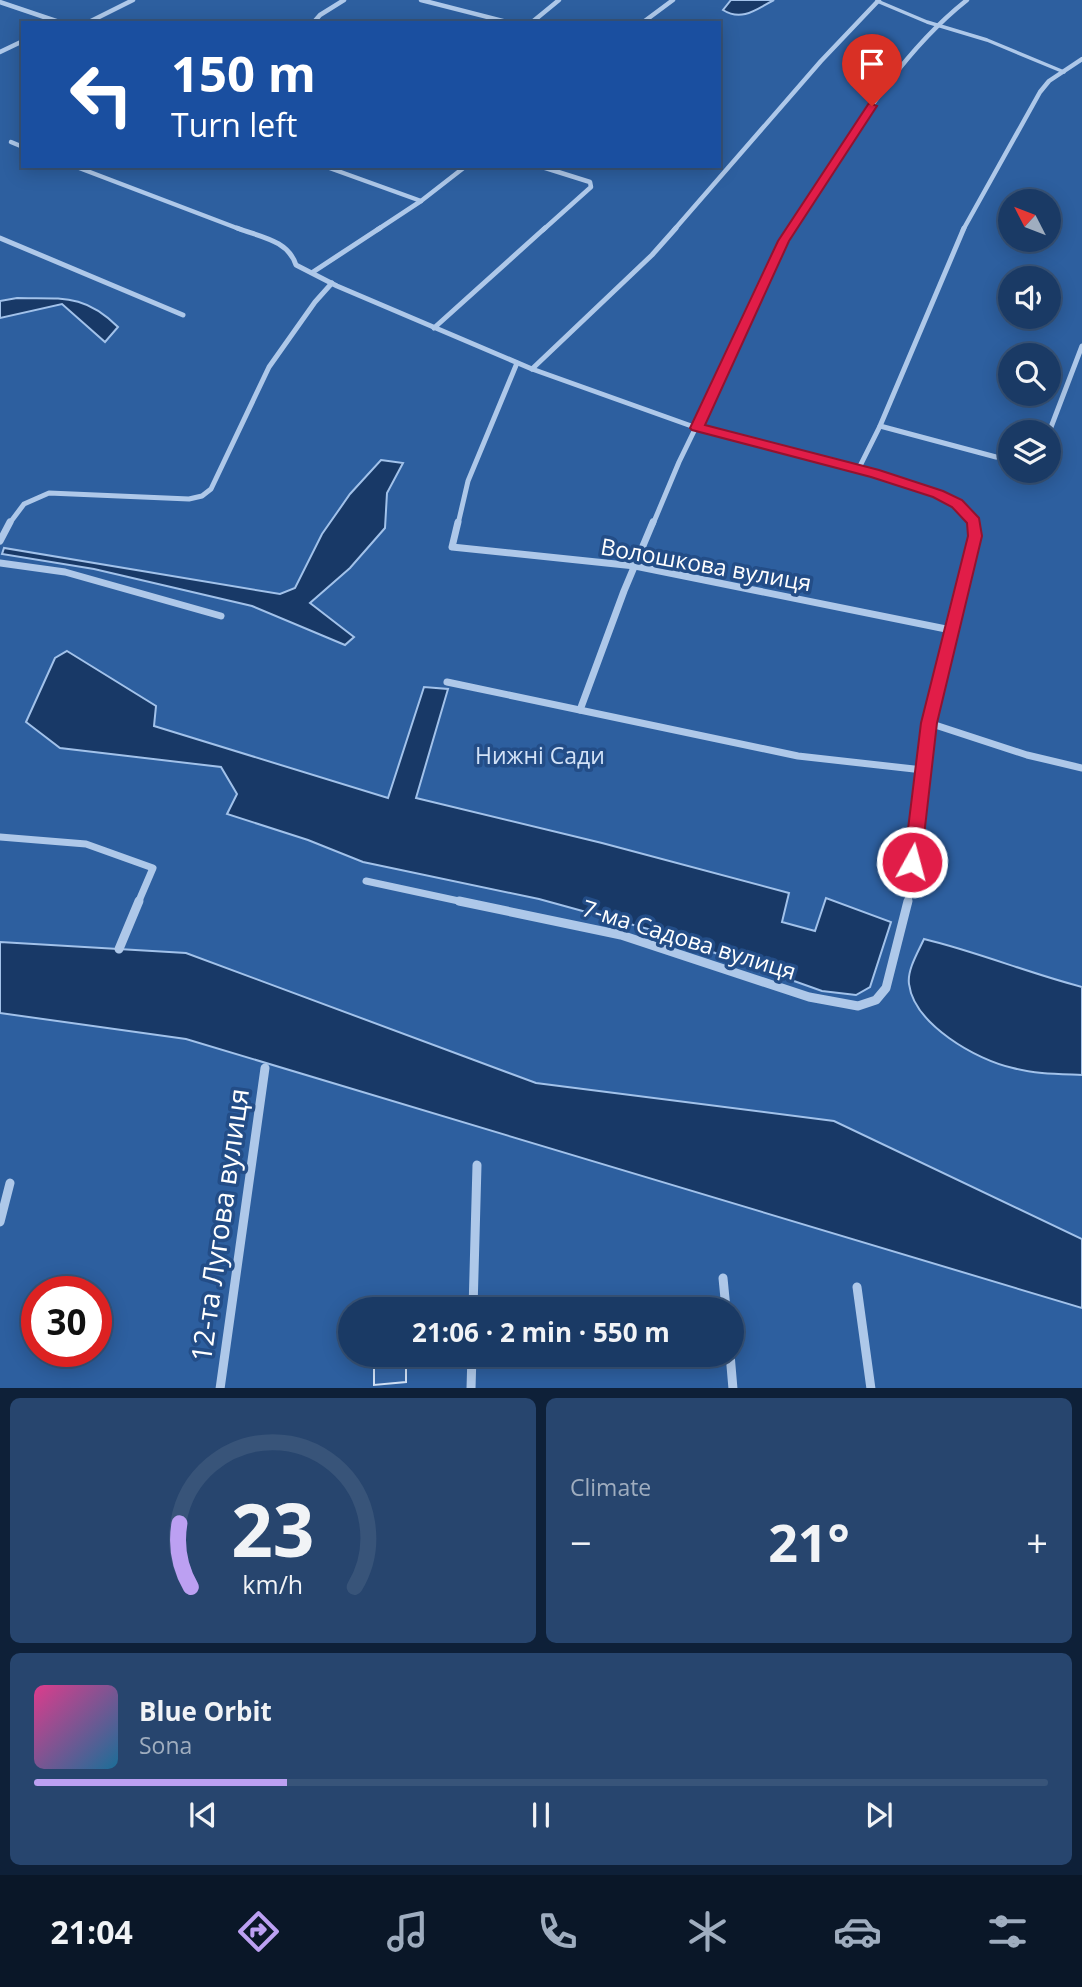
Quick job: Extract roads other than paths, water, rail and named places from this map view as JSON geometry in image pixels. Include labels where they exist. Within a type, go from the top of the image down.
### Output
[{"type":"street","points":[[91,21],[133,0]]},
{"type":"street","points":[[315,21],[344,0]]},
{"type":"street","points":[[421,0],[436,1],[504,21]]},
{"type":"street","points":[[533,21],[559,0]]},
{"type":"street","points":[[645,21],[673,0]]},
{"type":"street","points":[[580,710],[635,566],[784,241],[903,61],[938,24],[967,0]]},
{"type":"street","points":[[532,369],[652,255],[821,61],[878,1]]},
{"type":"street","points":[[0,2],[57,21]]},
{"type":"street","points":[[0,52],[21,42]]},
{"type":"street","points":[[858,470],[880,426],[962,231],[1040,92],[1049,81],[1082,59]]},
{"type":"street","points":[[11,142],[21,145]]},
{"type":"street","points":[[80,168],[285,246],[292,253],[296,265],[332,283],[532,369],[697,428],[938,494],[957,503],[974,522],[975,536],[929,723],[923,770],[798,756],[447,682]]},
{"type":"street","points":[[330,168],[421,201]]},
{"type":"street","points":[[313,272],[421,201],[463,168]]},
{"type":"street","points":[[434,328],[591,187],[590,181],[546,168]]},
{"type":"street","points":[[0,238],[183,315]]},
{"type":"street","points":[[0,541],[17,510],[29,497],[49,493],[189,499],[202,496],[211,489],[269,368],[315,302],[332,283]]},
{"type":"street","points":[[1054,420],[1082,346]]},
{"type":"street","name":"Волошкова вулиця","points":[[517,363],[468,481],[452,547],[635,566],[951,630]]},
{"type":"street","points":[[880,426],[998,457]]},
{"type":"street","points":[[0,563],[65,572],[221,616]]},
{"type":"street","points":[[929,723],[1027,755],[1082,768]]},
{"type":"street","name":"7-ма Садова вулиця","points":[[366,881],[621,935],[809,997],[858,1006],[876,1000],[886,988],[907,910],[923,770]]},
{"type":"street","points":[[0,837],[86,844],[153,868],[119,948]]},
{"type":"street","name":"12-та Лугова вулиця","points":[[220,1388],[265,1068]]},
{"type":"street","points":[[473,1297],[477,1164]]},
{"type":"street","points":[[0,1222],[10,1183]]},
{"type":"street","points":[[723,1278],[725,1297]]},
{"type":"street","points":[[857,1287],[871,1388]]},
{"type":"street","points":[[471,1388],[472,1367]]},
{"type":"street","points":[[731,1367],[733,1388]]},
{"type":"lane","points":[[878,1],[898,12],[987,40],[1064,72]]},
{"type":"park label","name":"Нижні Сади","points":[[540,756]]}]
